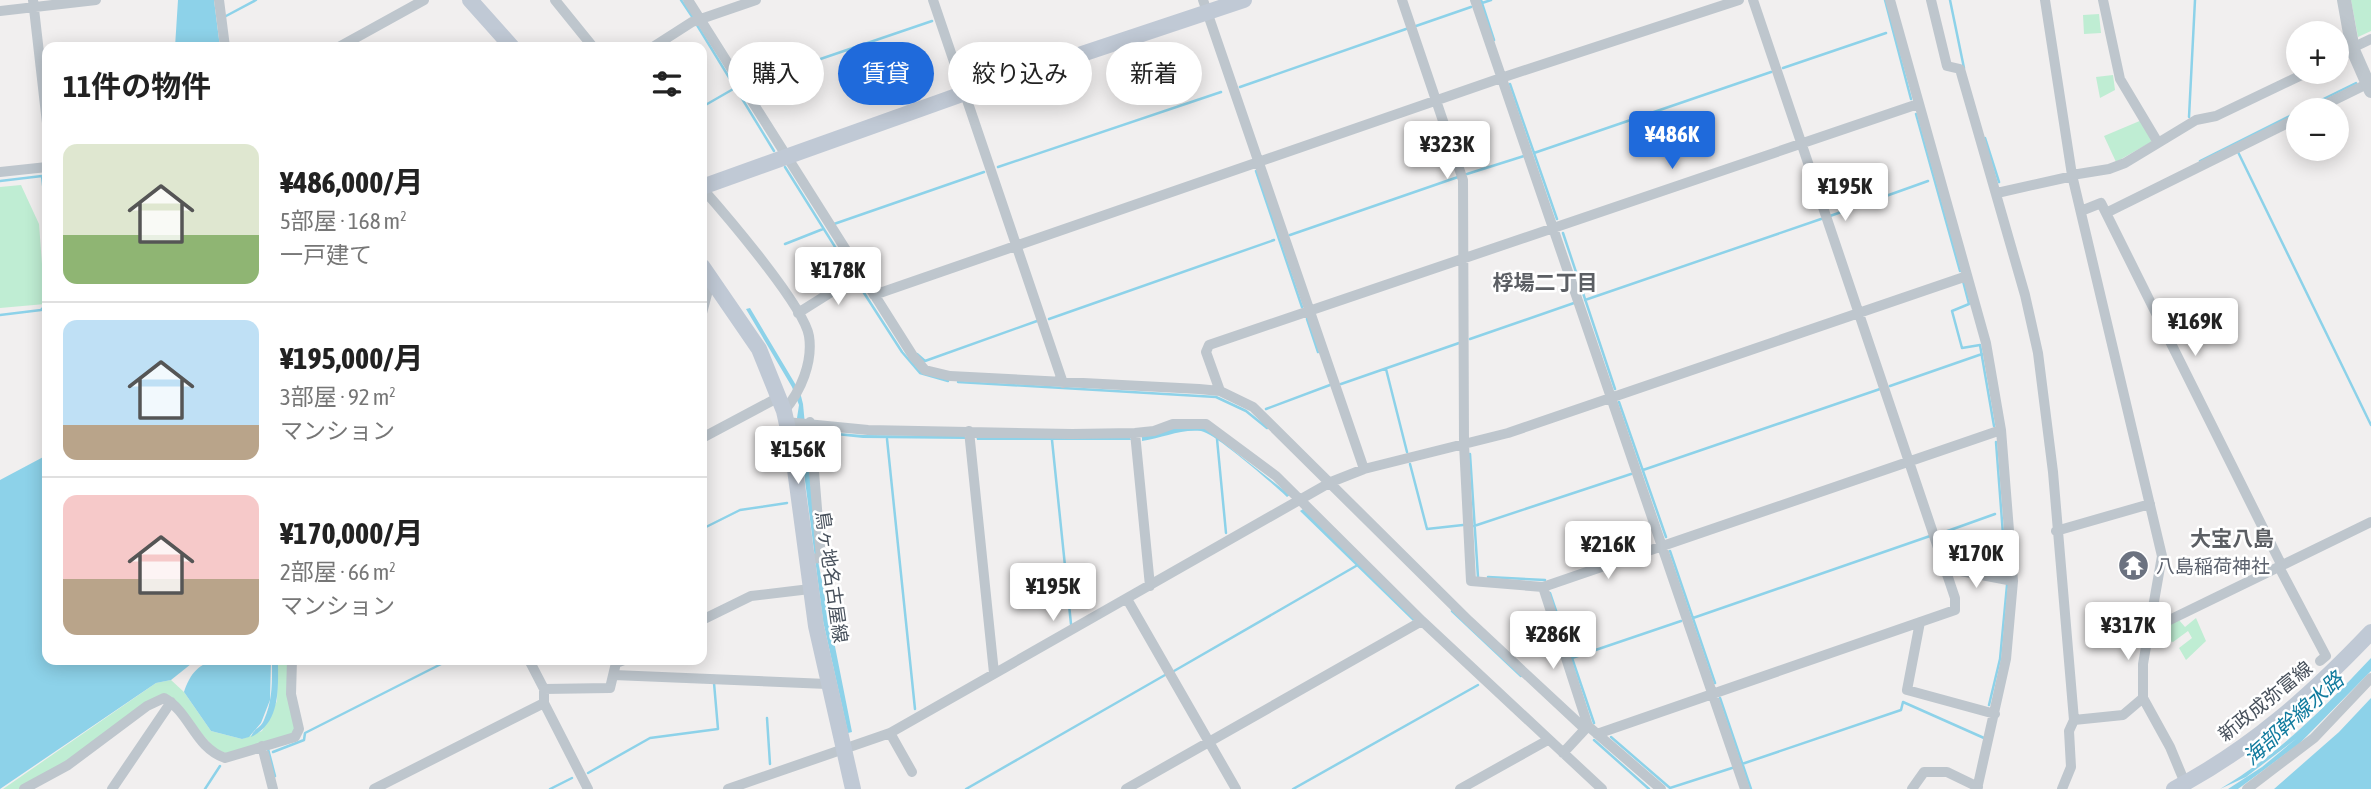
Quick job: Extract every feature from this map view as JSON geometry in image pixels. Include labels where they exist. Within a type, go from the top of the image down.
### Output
[{"type":"main road","points":[[470,0],[508,42]]},
{"type":"main road","points":[[1092,47],[1206,6],[1244,0]]},
{"type":"main road","points":[[707,186],[948,99]]},
{"type":"main road","name":"鳥ヶ地名古屋線","points":[[707,274],[759,349],[787,410],[812,559],[810,589],[827,684],[853,789]]},
{"type":"main road","name":"新政成弥富線","points":[[2179,786],[2225,760],[2286,716],[2371,632]]},
{"type":"street","points":[[0,12],[33,4],[96,0]]},
{"type":"street","points":[[219,0],[224,42]]},
{"type":"street","points":[[348,42],[424,0]]},
{"type":"street","points":[[555,0],[589,42]]},
{"type":"street","points":[[688,0],[860,274],[925,370],[942,375],[1220,391],[1253,407],[1469,621],[1590,730],[1661,789]]},
{"type":"street","points":[[662,42],[700,20],[756,0]]},
{"type":"street","points":[[933,0],[948,44]]},
{"type":"street","points":[[1402,0],[1464,180],[1464,444],[1471,581],[1543,587],[2001,430]]},
{"type":"street","points":[[1475,0],[1745,789]]},
{"type":"street","points":[[874,295],[1259,161],[1437,103],[1501,78],[1739,0]]},
{"type":"street","points":[[1563,753],[1590,730],[1955,610],[1955,598],[1753,0]]},
{"type":"street","points":[[1890,0],[1986,343],[2001,430],[2013,581],[2006,659],[1977,788],[1947,772],[1924,772],[1912,789]]},
{"type":"street","points":[[1931,0],[1947,66],[1960,69],[1997,193],[2038,353],[2053,471],[2074,720],[2069,731],[2071,767],[2062,789]]},
{"type":"street","points":[[2045,0],[2073,176],[2162,556],[2143,664],[2143,698],[2170,747],[2179,786]]},
{"type":"street","points":[[2103,0],[2120,79],[2157,141]]},
{"type":"street","points":[[2344,0],[2352,49],[2369,88],[2344,98]]},
{"type":"street","points":[[33,4],[42,81]]},
{"type":"street","points":[[1206,6],[1364,469]]},
{"type":"street","points":[[2349,51],[2371,39]]},
{"type":"street","points":[[1997,193],[2117,166],[2196,120],[2216,116],[2286,83]]},
{"type":"street","points":[[1220,391],[1206,352],[1209,345],[1918,104]]},
{"type":"street","points":[[969,105],[1063,383]]},
{"type":"street","points":[[2106,213],[2286,124]]},
{"type":"street","points":[[0,172],[42,168]]},
{"type":"street","points":[[707,194],[742,234],[798,313],[809,334],[810,348],[809,361],[801,383],[787,410],[707,436]]},
{"type":"street","points":[[2081,211],[2101,203],[2326,656],[2320,661]]},
{"type":"street","points":[[798,313],[860,274]]},
{"type":"street","points":[[728,789],[890,733],[1331,482],[1364,469],[1508,433],[1967,276]]},
{"type":"street","points":[[787,410],[809,422],[868,430],[1135,433],[1154,431],[1172,424],[1206,424],[1276,476],[1422,621],[1602,789]]},
{"type":"street","points":[[809,422],[821,558],[812,559]]},
{"type":"street","points":[[969,431],[994,673]]},
{"type":"street","points":[[1135,433],[1150,586]]},
{"type":"street","points":[[2056,531],[2150,504]]},
{"type":"street","points":[[2151,629],[2371,522]]},
{"type":"street","points":[[1945,568],[2013,581]]},
{"type":"street","points":[[1543,587],[1590,730]]},
{"type":"street","points":[[707,618],[751,596],[810,589]]},
{"type":"street","points":[[1127,599],[1236,789]]},
{"type":"street","points":[[1126,789],[1422,621]]},
{"type":"street","points":[[1920,622],[1907,690],[1995,714]]},
{"type":"street","points":[[24,789],[68,765],[147,706],[164,698],[171,702],[198,737],[217,755],[236,757],[298,733],[292,694],[292,665]]},
{"type":"street","points":[[532,665],[544,689],[544,703],[588,789]]},
{"type":"street","points":[[544,689],[610,688],[616,665]]},
{"type":"street","points":[[614,675],[827,684]]},
{"type":"street","points":[[2247,789],[2314,738],[2371,678]]},
{"type":"street","points":[[2074,720],[2123,715],[2143,698]]},
{"type":"street","points":[[112,789],[171,702]]},
{"type":"street","points":[[374,789],[544,703]]},
{"type":"street","points":[[890,733],[912,772]]},
{"type":"street","points":[[1460,789],[1548,740]]},
{"type":"street","points":[[262,746],[273,789]]},
{"type":"green space","points":[[2351,0],[2371,0],[2371,31],[2358,37]]},
{"type":"green space","points":[[2099,14],[2101,33],[2084,34],[2083,15]]},
{"type":"green space","points":[[2113,75],[2115,90],[2100,98],[2096,77]]},
{"type":"green space","points":[[2142,120],[2152,137],[2151,142],[2116,162],[2104,136]]},
{"type":"green space","points":[[21,185],[39,224],[42,304],[0,308],[0,187]]},
{"type":"green space","points":[[2196,618],[2206,641],[2186,660],[2179,648],[2192,638],[2188,631],[2173,642],[2166,640],[2162,628],[2179,620],[2185,627]]},
{"type":"green space","points":[[278,665],[290,665],[297,736],[229,754],[216,750],[170,697],[22,789],[3,789],[156,683],[171,680],[184,692],[211,731],[242,739],[262,731],[277,701]]},
{"type":"water","points":[[178,0],[214,0],[219,42],[175,42]]},
{"type":"water","points":[[750,308],[800,392],[803,404],[818,561],[852,732],[848,733],[823,621],[797,418],[799,405],[792,387],[746,309]]},
{"type":"water","points":[[1174,428],[1205,428],[1290,495],[1287,497],[1231,450],[1201,431],[1178,432],[1142,441],[1142,437]]},
{"type":"water","points":[[815,433],[863,435],[965,436],[965,439],[863,438]]},
{"type":"water","points":[[976,436],[1130,437],[1131,440],[977,440]]},
{"type":"water","points":[[42,458],[42,665],[190,665],[171,680],[156,683],[0,789],[0,480]]},
{"type":"water","points":[[1303,509],[1415,619],[1413,621],[1300,511]]},
{"type":"water","points":[[2371,658],[2371,671],[2299,744],[2238,789],[2228,789],[2262,767],[2297,738],[2246,777],[2220,789],[2281,745]]},
{"type":"water","points":[[203,665],[271,665],[270,700],[261,723],[249,737],[242,739],[211,731],[184,692],[194,672]]},
{"type":"water","points":[[272,665],[278,665],[273,714],[261,731],[251,737],[263,723],[271,690]]},
{"type":"water","points":[[2371,698],[2371,789],[2274,789],[2339,732]]},
{"type":"waterway","points":[[226,16],[256,0]]},
{"type":"waterway","points":[[681,0],[693,18]]},
{"type":"waterway","points":[[1481,0],[1494,40]]},
{"type":"waterway","points":[[1482,3],[1491,0]]},
{"type":"waterway","points":[[1885,0],[1911,99]]},
{"type":"waterway","points":[[1950,0],[1964,68]]},
{"type":"waterway","points":[[2189,117],[2195,0]]},
{"type":"waterway","points":[[1416,26],[1471,7]]},
{"type":"waterway","points":[[824,58],[932,21]]},
{"type":"waterway","points":[[697,25],[774,151]]},
{"type":"waterway","points":[[1240,87],[1406,29]]},
{"type":"waterway","points":[[1783,68],[1886,33]]},
{"type":"waterway","points":[[1534,153],[1771,72]]},
{"type":"waterway","points":[[2325,98],[2356,83]]},
{"type":"waterway","points":[[1510,84],[1557,219]]},
{"type":"waterway","points":[[707,104],[728,92]]},
{"type":"waterway","points":[[998,167],[1221,92]]},
{"type":"waterway","points":[[1916,114],[1960,271]]},
{"type":"waterway","points":[[2200,161],[2286,118]]},
{"type":"waterway","points":[[1985,138],[1999,182]]},
{"type":"waterway","points":[[2238,152],[2371,425]]},
{"type":"waterway","points":[[1467,174],[1524,156]]},
{"type":"waterway","points":[[785,167],[852,274]]},
{"type":"waterway","points":[[1256,171],[1302,307]]},
{"type":"waterway","points":[[834,224],[984,172]]},
{"type":"waterway","points":[[0,181],[42,176]]},
{"type":"waterway","points":[[1290,235],[1458,177]]},
{"type":"waterway","points":[[1830,216],[1928,181]]},
{"type":"waterway","points":[[1585,300],[1821,219]]},
{"type":"waterway","points":[[785,244],[823,229]]},
{"type":"waterway","points":[[1563,233],[1615,389]]},
{"type":"waterway","points":[[1049,319],[1274,240]]},
{"type":"waterway","points":[[855,279],[902,352],[920,373],[948,381]]},
{"type":"waterway","points":[[1963,281],[1969,304],[1952,311],[1962,348],[1980,345],[1994,426]]},
{"type":"waterway","points":[[1470,339],[1574,303]]},
{"type":"waterway","points":[[0,315],[42,309]]},
{"type":"waterway","points":[[1307,319],[1318,352]]},
{"type":"waterway","points":[[917,354],[925,361],[1037,321]]},
{"type":"waterway","points":[[1341,384],[1459,343]]},
{"type":"waterway","points":[[1890,386],[1982,354]]},
{"type":"waterway","points":[[1386,369],[1407,452]]},
{"type":"waterway","points":[[958,382],[1216,397],[1246,411],[1267,428]]},
{"type":"waterway","points":[[1266,409],[1330,385]]},
{"type":"waterway","points":[[1643,470],[1880,389]]},
{"type":"waterway","points":[[1619,402],[1666,537]]},
{"type":"waterway","points":[[887,439],[915,709]]},
{"type":"waterway","points":[[1217,439],[1226,533]]},
{"type":"waterway","points":[[1052,440],[1071,624]]},
{"type":"waterway","points":[[1996,442],[2006,574]]},
{"type":"waterway","points":[[1470,454],[1478,577]]},
{"type":"waterway","points":[[1410,464],[1427,529],[1463,525]]},
{"type":"waterway","points":[[1474,526],[1631,474]]},
{"type":"waterway","points":[[707,526],[740,510],[787,503]]},
{"type":"waterway","points":[[1939,534],[1995,514]]},
{"type":"waterway","points":[[1693,618],[1930,536]]},
{"type":"waterway","points":[[1670,551],[1715,683]]},
{"type":"waterway","points":[[1174,671],[1356,566]]},
{"type":"waterway","points":[[1488,577],[1545,580]]},
{"type":"waterway","points":[[1989,705],[2000,659],[2007,585]]},
{"type":"waterway","points":[[1550,593],[1594,723]]},
{"type":"waterway","points":[[1452,611],[1521,676]]},
{"type":"waterway","points":[[1572,658],[1681,621]]},
{"type":"waterway","points":[[273,752],[304,740],[305,733],[439,665]]},
{"type":"waterway","points":[[966,789],[1165,675]]},
{"type":"waterway","points":[[588,773],[650,738],[718,729],[714,683]]},
{"type":"waterway","points":[[1293,789],[1478,685]]},
{"type":"waterway","points":[[1720,698],[1751,789]]},
{"type":"waterway","points":[[1742,764],[1901,710],[1903,702],[1984,738]]},
{"type":"waterway","points":[[767,718],[770,764]]},
{"type":"waterway","points":[[1611,737],[1670,788],[1732,768]]},
{"type":"waterway","points":[[1594,740],[1649,789]]},
{"type":"waterway","points":[[268,749],[275,776]]},
{"type":"waterway","points":[[205,789],[220,766]]},
{"type":"waterway","points":[[550,789],[572,778]]},
{"type":"place","name":"八島稲荷神社","points":[[2133,566]]},
{"type":"district","name":"桴場二丁目","points":[[1545,282]]},
{"type":"district","name":"大宝八島","points":[[2232,538]]},
{"type":"water label","name":"海部幹線水路","points":[[2293,718]]}]
